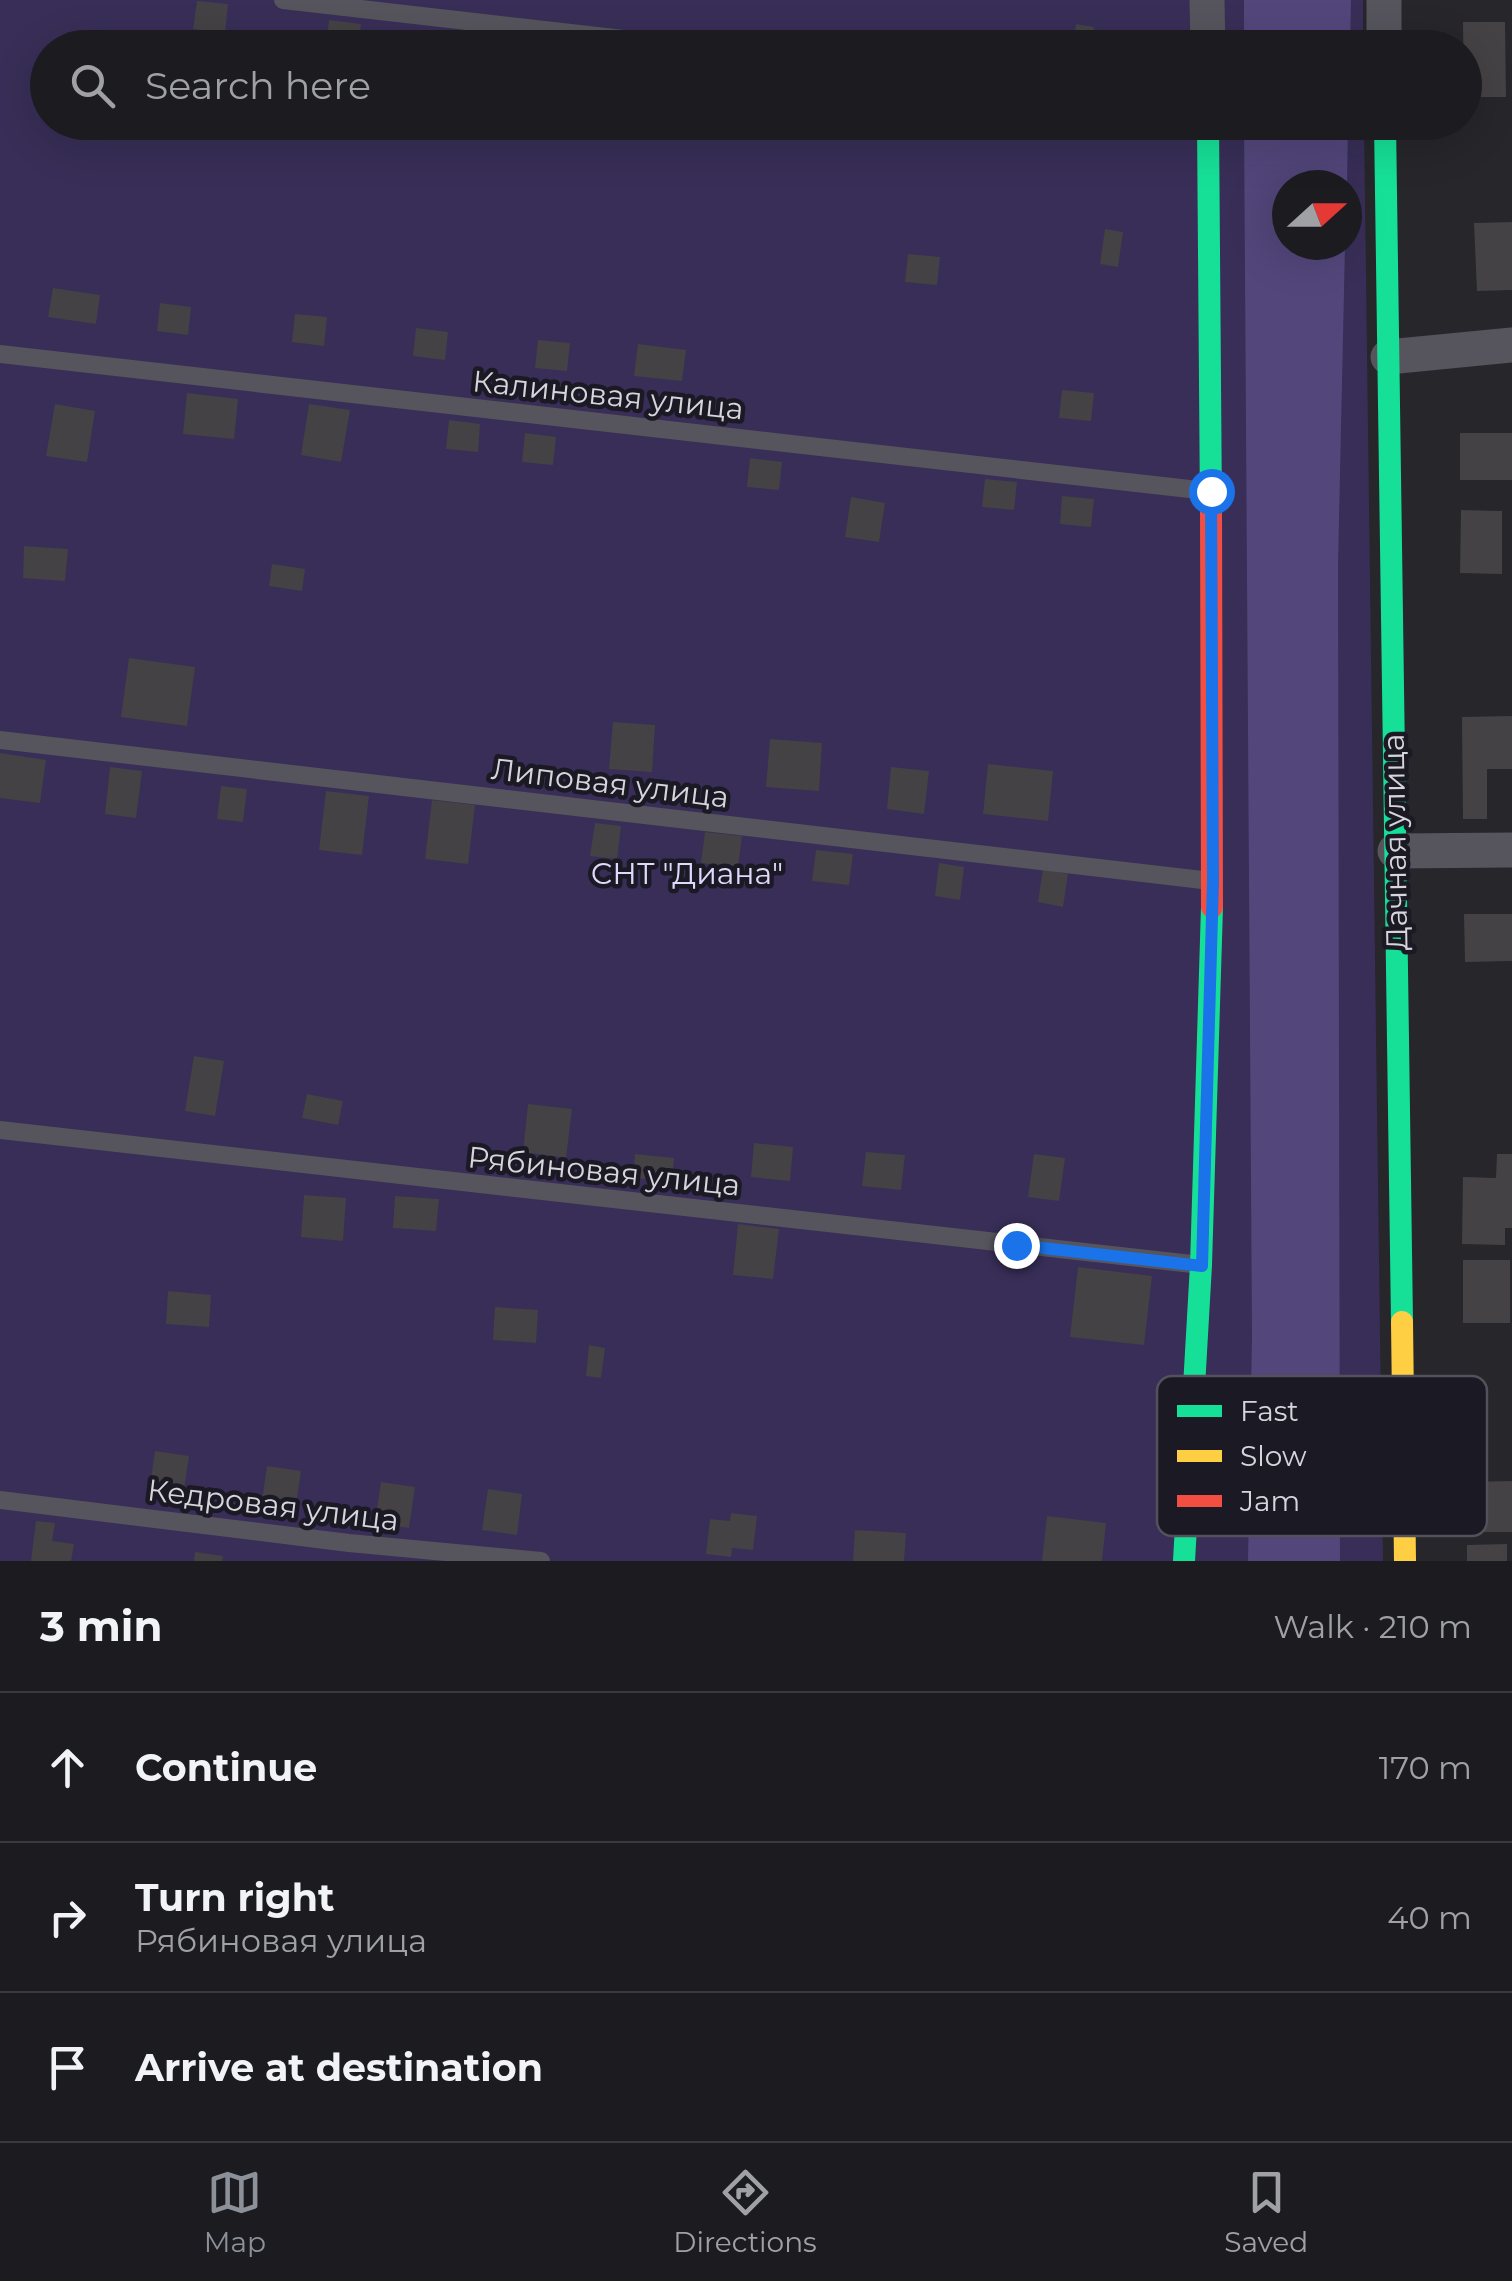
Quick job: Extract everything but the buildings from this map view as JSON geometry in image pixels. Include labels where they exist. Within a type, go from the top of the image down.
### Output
[{"type":"street","points":[[1208,0],[1208,30]]},
{"type":"street","points":[[1384,0],[1384,30]]},
{"type":"street","points":[[1195,1376],[1213,881],[1208,140]]},
{"type":"street","name":"Дачная улица","points":[[1385,140],[1402,1376]]},
{"type":"street","points":[[1388,357],[1512,345]]},
{"type":"street","points":[[1395,851],[1512,850]]},
{"type":"street","points":[[1184,1561],[1186,1536]]},
{"type":"street","name":"Дачная улица","points":[[1405,1536],[1405,1561]]},
{"type":"lane","points":[[282,0],[544,30]]},
{"type":"lane","name":"Калиновая улица","points":[[0,354],[1211,491]]},
{"type":"lane","name":"Липовая улица","points":[[0,740],[1213,881]]},
{"type":"lane","name":"Рябиновая улица","points":[[0,1130],[1202,1266]]},
{"type":"lane","name":"Кедровая улица","points":[[0,1500],[348,1543],[541,1561]]},
{"type":"green space","name":"СНТ \"Диана\"","points":[[0,0],[1363,0],[1363,30],[30,30],[30,140],[1364,140],[1381,1376],[1157,1376],[1157,1536],[1383,1536],[1383,1561],[0,1561]]},
{"type":"shaded area","points":[[1244,0],[1351,0],[1350,30],[1244,30]]},
{"type":"shaded area","points":[[1244,140],[1348,140],[1347,170],[1272,170],[1272,260],[1345,260],[1338,566],[1340,1376],[1251,1376]]},
{"type":"shaded area","points":[[1248,1536],[1340,1536],[1340,1561],[1248,1561]]},
{"type":"traffic: fast","points":[[1208,140],[1211,512]]},
{"type":"traffic: fast","points":[[1385,140],[1402,1322]]},
{"type":"traffic: fast","points":[[1195,1376],[1212,907]]},
{"type":"traffic: fast","points":[[1184,1561],[1185,1536]]},
{"type":"traffic: slow","points":[[1402,1322],[1403,1376]]},
{"type":"traffic: slow","points":[[1405,1536],[1405,1561]]},
{"type":"traffic: jam","points":[[1211,512],[1212,907]]},
{"type":"route","points":[[1016,1245],[1202,1266],[1213,881],[1211,491]]}]
